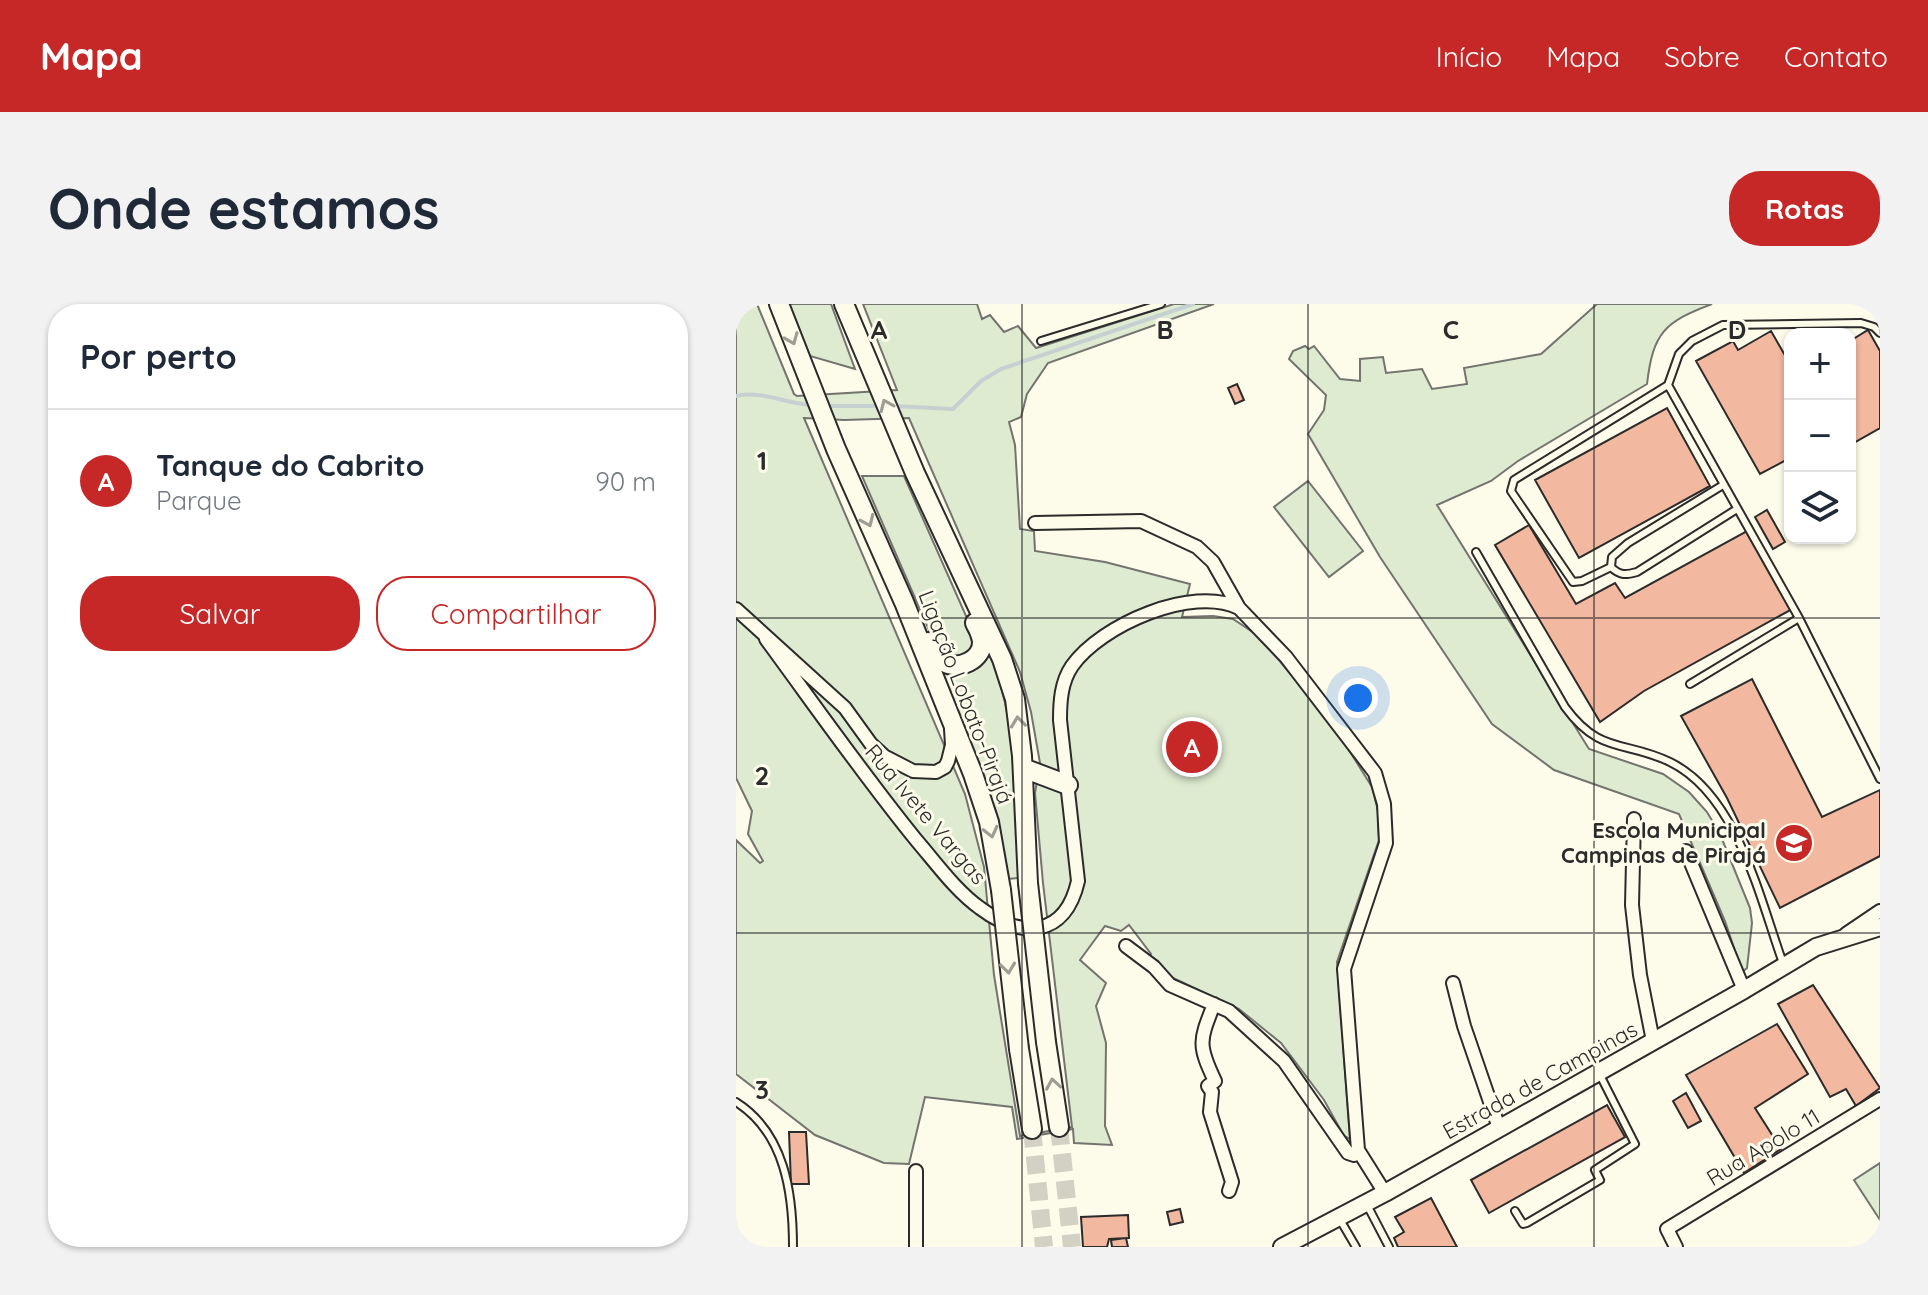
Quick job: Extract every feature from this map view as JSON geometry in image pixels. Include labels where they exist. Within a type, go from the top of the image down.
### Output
[{"type":"main road","name":"Ligação Lobato-Pirajá","points":[[779,304],[836,449],[950,714],[989,822],[1001,890],[1019,1049],[1032,1129]]},
{"type":"main road","name":"Ligação Lobato-Pirajá","points":[[844,304],[915,473],[1006,670],[1015,699],[1023,768],[1028,883],[1059,1127]]},
{"type":"main road","points":[[904,602],[941,661],[956,666],[976,657],[981,650],[982,639],[950,549]]},
{"type":"main road","points":[[1023,768],[1068,785]]},
{"type":"main road","name":"Estrada de Campinas","points":[[1282,1247],[1385,1193],[1816,947],[1880,927]]},
{"type":"street","points":[[1035,523],[1148,523],[1197,547],[1206,554],[1239,608],[1286,657],[1375,773],[1381,787],[1386,843],[1344,969],[1358,1150],[1385,1193]]},
{"type":"street","name":"Rua Ivete Vargas","points":[[766,639],[847,750],[925,849],[976,906],[1009,927],[1024,930],[1050,924],[1060,917],[1075,893],[1078,870],[1060,701],[1070,669],[1082,654],[1113,632],[1168,606],[1215,600],[1239,608]]},
{"type":"street","name":"Rua Ivete Vargas","points":[[736,609],[845,708],[877,750],[913,771],[936,772],[945,767],[952,745],[950,714]]},
{"type":"street","points":[[1634,819],[1632,905],[1640,975],[1653,1041]]},
{"type":"street","points":[[1686,851],[1744,990]]},
{"type":"street","points":[[1837,939],[1880,911]]},
{"type":"street","points":[[1126,946],[1154,967],[1170,985],[1231,1013],[1286,1063],[1348,1153],[1354,1155],[1358,1150]]},
{"type":"street","points":[[1453,983],[1499,1128]]},
{"type":"street","points":[[1214,1004],[1201,1036],[1215,1081],[1208,1086],[1212,1092],[1210,1112],[1232,1182],[1229,1191]]},
{"type":"street","name":"Rua Apolo 11","points":[[1676,1247],[1667,1229],[1880,1099]]},
{"type":"street","points":[[916,1171],[916,1247]]},
{"type":"lane","points":[[1041,341],[1161,304]]},
{"type":"lane","points":[[1611,567],[1582,581],[1569,579],[1511,491],[1514,480],[1668,385],[1679,354],[1699,336],[1723,325],[1861,323],[1874,327],[1880,333]]},
{"type":"lane","points":[[1668,385],[1799,618],[1880,779]]},
{"type":"lane","points":[[1611,567],[1617,550],[1723,485]]},
{"type":"lane","points":[[1611,567],[1625,575],[1637,572],[1737,509]]},
{"type":"lane","points":[[1476,552],[1565,707],[1582,727],[1599,740],[1679,767],[1707,789],[1721,806],[1742,850],[1784,966]]},
{"type":"lane","points":[[1690,684],[1799,618]]},
{"type":"lane","points":[[1515,1211],[1523,1224],[1527,1223],[1600,1180],[1595,1170],[1635,1144],[1599,1072]]},
{"type":"lane","points":[[736,1102],[762,1122],[777,1147],[786,1173],[793,1247]]},
{"type":"lane","points":[[1366,1203],[1389,1247]]},
{"type":"lane","points":[[1339,1218],[1356,1247]]},
{"type":"green space","points":[[736,304],[757,304],[797,396],[897,390],[863,304],[977,304],[982,319],[990,315],[1004,332],[1018,326],[1036,348],[1174,304],[1214,304],[1048,363],[1027,394],[1021,417],[1009,422],[1015,445],[1020,529],[1034,531],[1035,551],[1105,562],[1190,584],[1182,617],[1233,619],[1260,637],[1337,731],[1372,787],[1378,811],[1379,840],[1337,962],[1350,1139],[1344,1136],[1324,1100],[1281,1043],[1239,1009],[1171,977],[1148,957],[1151,954],[1129,925],[1121,931],[1105,926],[1080,960],[1106,983],[1096,1006],[1106,1043],[1105,1126],[1112,1145],[1074,1143],[1073,1129],[1017,1139],[1012,1107],[925,1097],[909,1164],[884,1163],[815,1135],[736,1074],[736,840],[760,863],[763,861],[748,834],[752,811],[736,778]],"holes":[[[804,418],[909,418],[1020,672],[1040,763],[1035,793],[1072,1127],[1020,1136],[994,975],[984,867],[965,794]]]},
{"type":"green space","points":[[789,304],[831,304],[855,369],[810,356]]},
{"type":"green space","points":[[1597,304],[1712,304],[1682,317],[1664,332],[1653,353],[1647,384],[1518,461],[1491,481],[1437,505],[1589,749],[1663,774],[1689,792],[1707,812],[1720,834],[1750,908],[1752,923],[1747,968],[1742,972],[1725,921],[1679,814],[1554,770],[1492,724],[1380,557],[1308,434],[1324,410],[1326,395],[1289,359],[1293,351],[1314,346],[1340,379],[1360,381],[1360,359],[1383,357],[1386,373],[1422,369],[1432,389],[1467,384],[1464,368],[1541,354]]},
{"type":"green space","points":[[862,476],[904,476],[974,634],[973,648],[964,655],[947,657],[932,637]]},
{"type":"green space","points":[[1308,481],[1363,551],[1329,577],[1274,507]]},
{"type":"green space","points":[[988,649],[1005,704],[1014,762],[1019,878],[1008,879],[996,812],[939,672],[968,672]]},
{"type":"green space","points":[[1880,1163],[1880,1220],[1854,1180]]},
{"type":"building","points":[[1868,330],[1880,351],[1880,428],[1856,442],[1856,400],[1856,337]]},
{"type":"building","points":[[1771,331],[1784,354],[1784,461],[1760,474],[1696,361],[1733,341],[1738,350]]},
{"type":"building","points":[[1237,384],[1244,400],[1235,404],[1228,388]]},
{"type":"building","points":[[1667,408],[1710,486],[1579,558],[1535,480]]},
{"type":"building","points":[[1767,510],[1784,543],[1773,549],[1755,517]]},
{"type":"building","points":[[1529,525],[1576,604],[1615,583],[1625,598],[1747,531],[1792,609],[1644,691],[1600,722],[1495,545]]},
{"type":"building","points":[[1752,679],[1822,817],[1880,790],[1880,856],[1780,908],[1727,798],[1681,716]]},
{"type":"building","points":[[1813,985],[1880,1088],[1856,1106],[1846,1089],[1830,1097],[1778,1004]]},
{"type":"building","points":[[1777,1024],[1808,1074],[1755,1108],[1781,1149],[1744,1173],[1686,1075]]},
{"type":"building","points":[[1686,1093],[1701,1121],[1688,1128],[1673,1101]]},
{"type":"building","points":[[1607,1105],[1625,1137],[1489,1213],[1471,1180]]},
{"type":"building","points":[[789,1132],[806,1132],[809,1184],[791,1184]]},
{"type":"building","points":[[1431,1198],[1457,1247],[1398,1247],[1394,1238],[1404,1232],[1395,1217]]},
{"type":"building","points":[[1180,1209],[1183,1222],[1170,1225],[1167,1212]]},
{"type":"building","points":[[1128,1215],[1129,1238],[1109,1239],[1107,1247],[1083,1247],[1081,1217]]},
{"type":"building","points":[[1126,1238],[1128,1247],[1112,1247],[1111,1240]]},
{"type":"waterway","points":[[893,406],[953,409],[981,381],[1001,369],[1193,304]]},
{"type":"waterway","points":[[736,396],[765,396],[812,405]]},
{"type":"waterway","points":[[825,406],[880,406]]},
{"type":"tunnel","points":[[1059,1127],[1072,1247]]},
{"type":"tunnel","points":[[1032,1129],[1044,1247]]},
{"type":"place","name":"Tanque do Cabrito","points":[[1192,747]]},
{"type":"place","name":"Escola Municipal Campinas de Pirajá","points":[[1794,843]]}]
